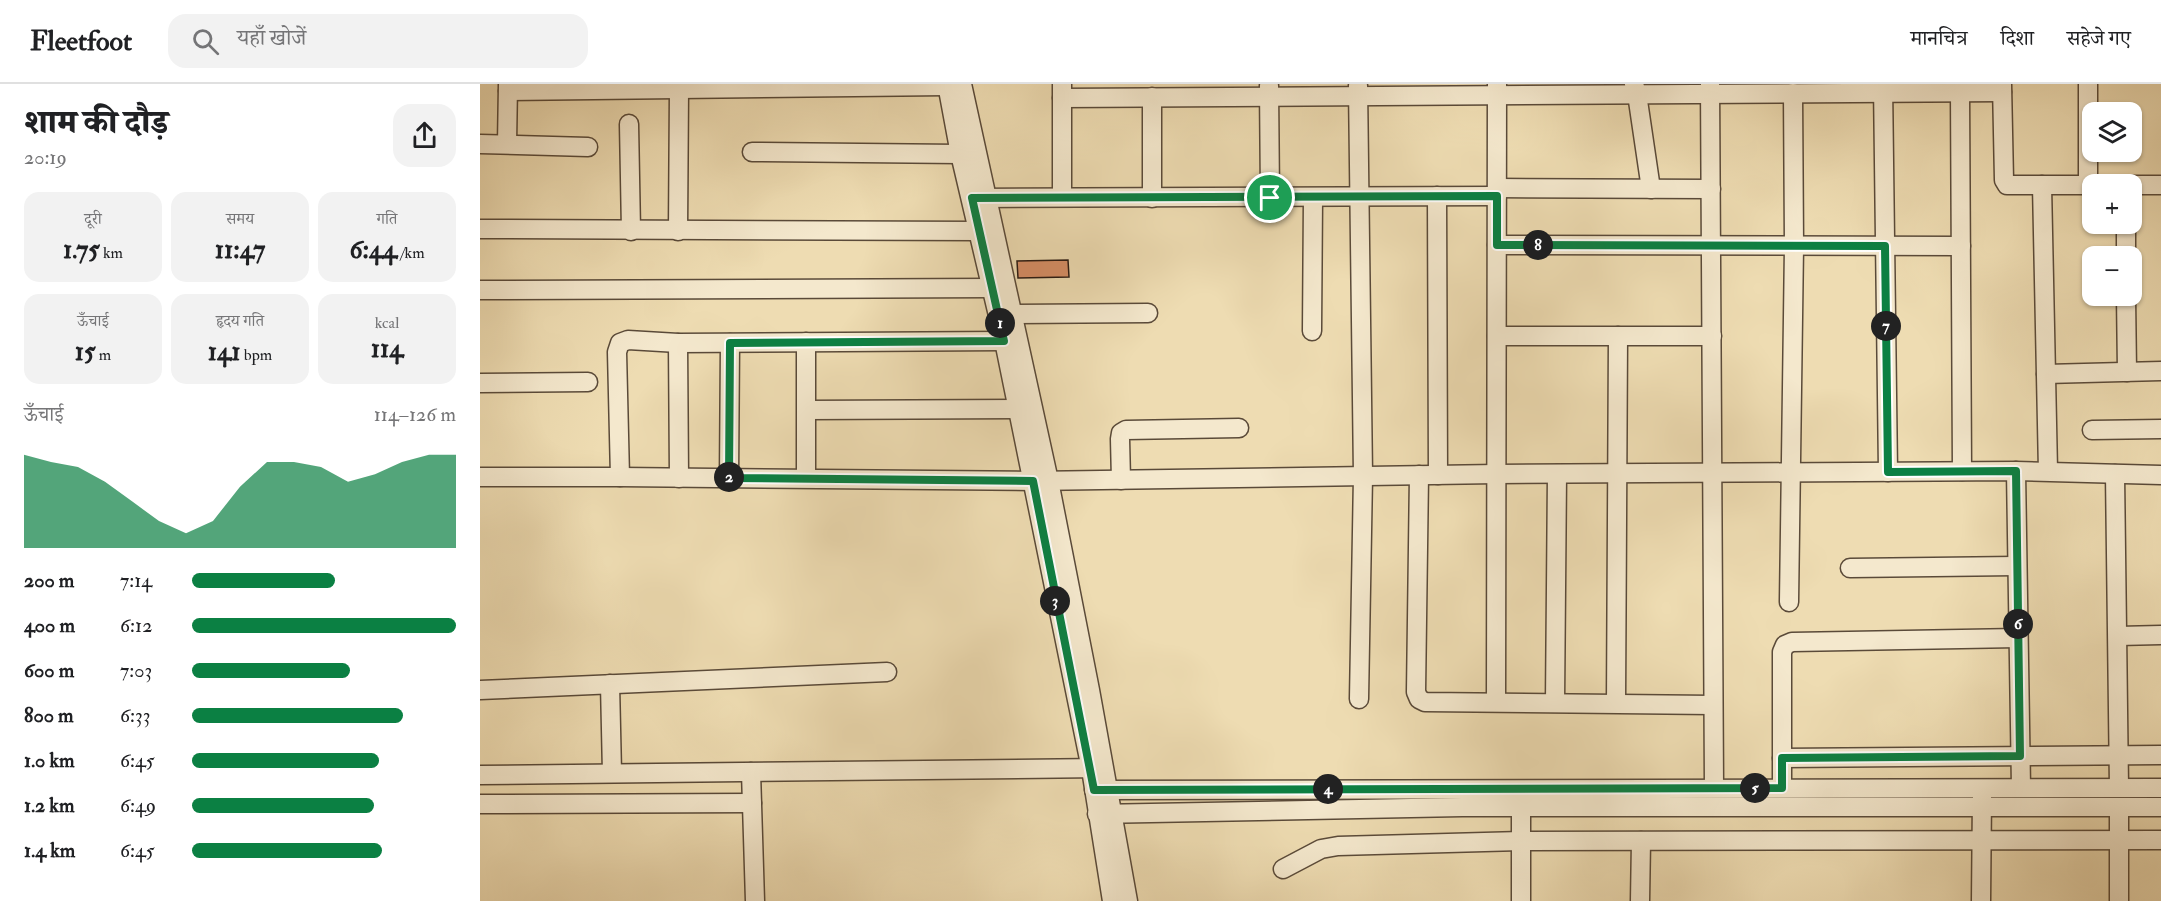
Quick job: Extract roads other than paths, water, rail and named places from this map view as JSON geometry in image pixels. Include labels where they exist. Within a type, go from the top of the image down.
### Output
[{"type":"street","points":[[2088,84],[2090,174]]},
{"type":"street","points":[[507,144],[508,87],[590,86],[679,89],[952,85]]},
{"type":"street","points":[[952,85],[960,154],[980,198],[979,231],[1018,410],[1041,481]]},
{"type":"street","points":[[952,85],[980,198],[1013,314],[1041,481],[1090,690],[1112,901]]},
{"type":"street","points":[[1062,197],[1062,91],[1152,97],[1269,90],[1710,89],[1793,93],[1883,88],[1960,92],[2002,88],[2004,180],[2007,185],[2082,185]]},
{"type":"street","points":[[1883,88],[1888,472]]},
{"type":"street","points":[[678,231],[679,89]]},
{"type":"street","points":[[1496,701],[1497,89]]},
{"type":"street","points":[[1635,89],[1650,189]]},
{"type":"street","points":[[1710,89],[1713,788]]},
{"type":"street","points":[[1269,90],[1270,198]]},
{"type":"street","points":[[1358,90],[1363,476],[1359,699]]},
{"type":"street","points":[[1960,92],[1962,471]]},
{"type":"street","points":[[1789,602],[1794,246],[1793,93]]},
{"type":"street","points":[[1152,97],[1152,198]]},
{"type":"street","points":[[629,124],[631,231]]},
{"type":"street","points":[[480,144],[588,147]]},
{"type":"street","points":[[752,152],[960,154]]},
{"type":"street","points":[[2042,185],[2048,471]]},
{"type":"street","points":[[2142,185],[2161,185]]},
{"type":"street","points":[[980,198],[1313,198],[1437,196],[1497,192],[1711,189]]},
{"type":"street","points":[[1437,196],[1438,475]]},
{"type":"street","points":[[1312,331],[1313,198]]},
{"type":"street","points":[[480,229],[979,231]]},
{"type":"street","points":[[1497,245],[1961,246]]},
{"type":"street","points":[[480,290],[992,288]]},
{"type":"street","points":[[2127,306],[2127,372]]},
{"type":"street","points":[[1013,314],[1148,313]]},
{"type":"street","points":[[1497,336],[1712,336]]},
{"type":"street","points":[[1616,703],[1618,336]]},
{"type":"street","points":[[620,477],[617,352],[620,343],[628,340],[678,343],[1004,341]]},
{"type":"street","points":[[806,342],[806,478]]},
{"type":"street","points":[[678,343],[679,478]]},
{"type":"street","points":[[729,478],[730,343]]},
{"type":"street","points":[[2046,374],[2161,371]]},
{"type":"street","points":[[480,383],[588,382]]},
{"type":"street","points":[[807,410],[1018,410]]},
{"type":"street","points":[[1121,480],[1120,439],[1121,433],[1126,430],[1239,428]]},
{"type":"street","points":[[2092,430],[2161,429]]},
{"type":"street","points":[[480,477],[1041,481],[1497,474],[1962,471],[2161,475]]},
{"type":"street","points":[[2016,471],[2021,788]]},
{"type":"street","points":[[1555,702],[1557,474]]},
{"type":"street","points":[[2115,474],[2119,788]]},
{"type":"street","points":[[1419,475],[1416,692],[1419,699],[1425,702],[1713,705]]},
{"type":"street","points":[[1850,568],[2016,566]]},
{"type":"street","points":[[2118,636],[2161,635]]},
{"type":"street","points":[[1782,788],[1782,652],[1785,645],[1792,642],[2019,638]]},
{"type":"street","points":[[480,690],[887,672]]},
{"type":"street","points":[[610,684],[612,773]]},
{"type":"street","points":[[1782,758],[2161,755]]},
{"type":"street","points":[[480,775],[1097,769]]},
{"type":"street","points":[[751,772],[755,901]]},
{"type":"street","points":[[1521,788],[1521,901]]},
{"type":"street","points":[[1981,901],[1982,788]]},
{"type":"street","points":[[1101,790],[2161,788]]},
{"type":"street","points":[[480,804],[752,803]]},
{"type":"street","points":[[1104,814],[1521,807],[2161,807]]},
{"type":"street","points":[[2119,807],[2120,901]]},
{"type":"street","points":[[1104,814],[1128,901]]},
{"type":"street","points":[[1283,869],[1321,849],[1338,846],[1521,841],[2161,840]]},
{"type":"street","points":[[1640,901],[1641,841]]}]
